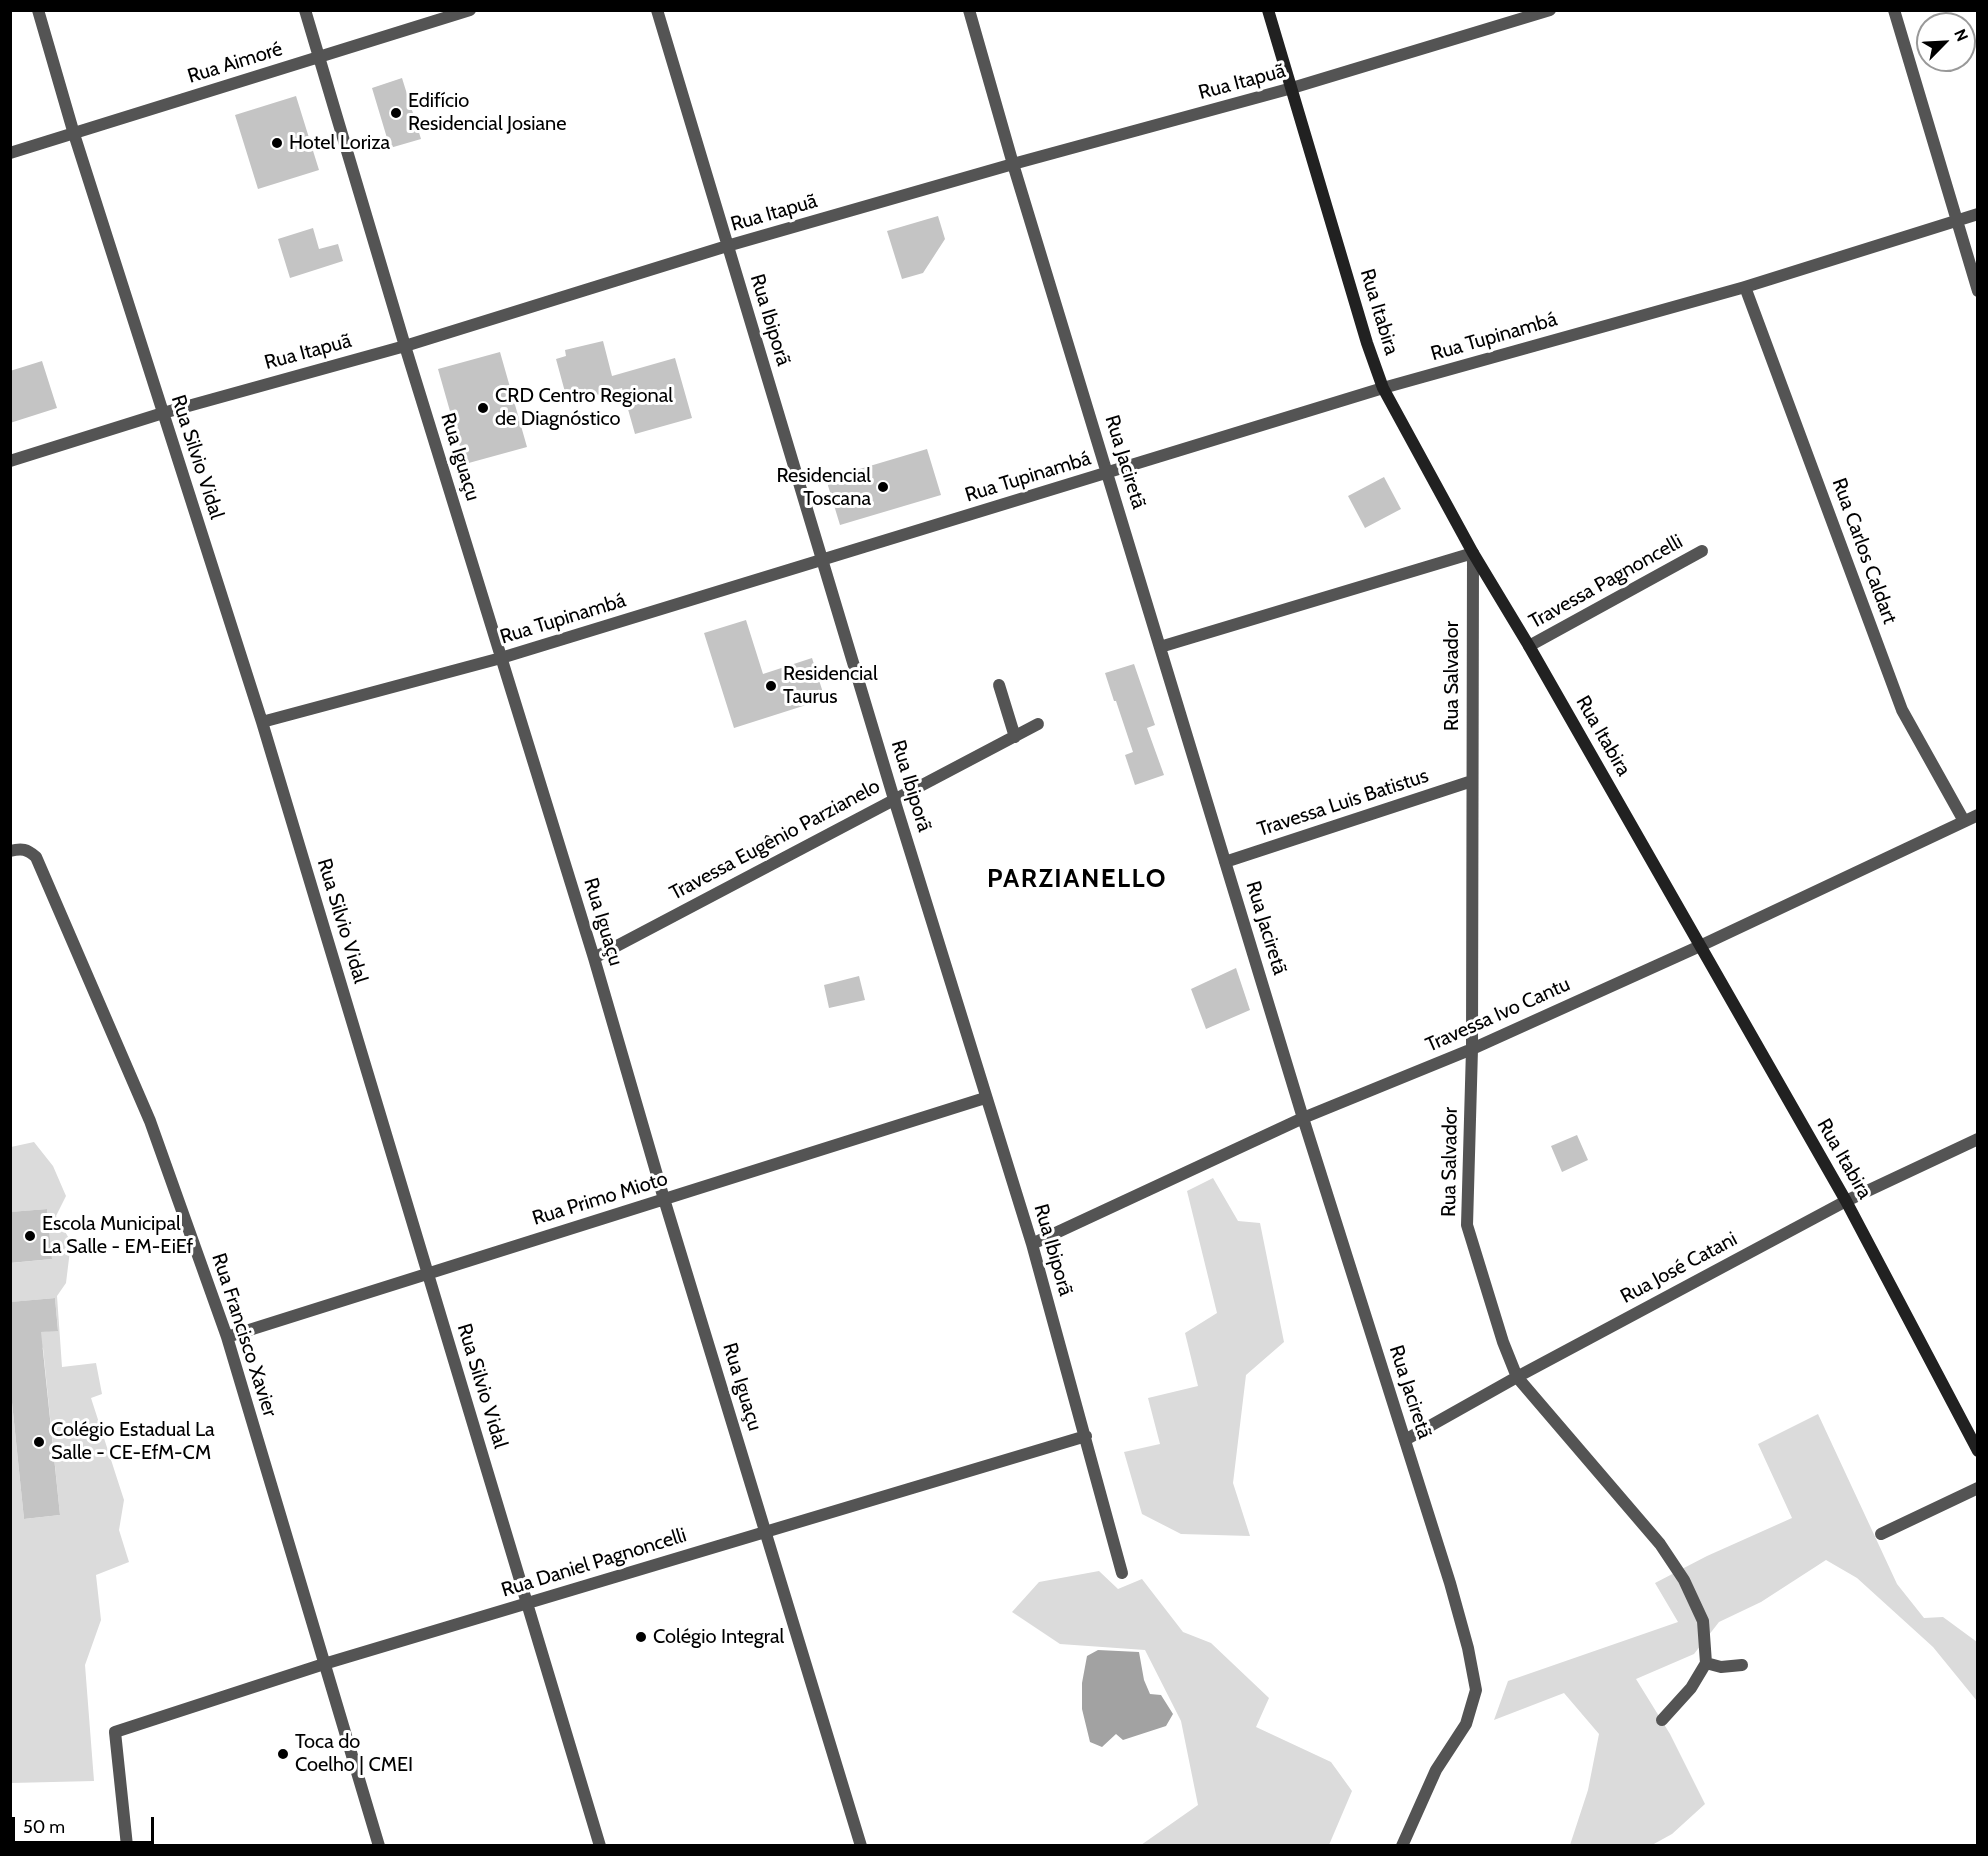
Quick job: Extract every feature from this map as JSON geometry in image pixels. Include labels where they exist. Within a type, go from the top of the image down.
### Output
[{"type":"street","name":"Rua Silvio Vidal","points":[[38,10],[74,134],[262,722],[600,1845]]},
{"type":"street","name":"Rua Iguaçu","points":[[305,10],[861,1845]]},
{"type":"street","name":"Rua Aimoré","points":[[10,153],[470,10]]},
{"type":"street","name":"Rua Ibiporã","points":[[657,10],[894,799],[1032,1244],[1122,1573]]},
{"type":"street","name":"Rua Jaciretã","points":[[969,10],[1013,164],[1225,862],[1453,1593],[1468,1648],[1476,1690],[1466,1724],[1436,1770],[1402,1845]]},
{"type":"street","name":"Rua Itabira","points":[[1268,10],[1367,343],[1383,388],[1473,553],[1529,646],[1846,1201],[1977,1451]]},
{"type":"street","name":"Rua Itapuã","points":[[10,461],[163,413],[405,346],[727,246],[1013,164],[1292,88],[1550,10]]},
{"type":"street","points":[[1894,10],[1977,291]]},
{"type":"street","name":"Rua Tupinambá","points":[[262,722],[501,658],[1383,388],[1745,287],[1977,214]]},
{"type":"street","name":"Rua Carlos Caldart","points":[[1745,287],[1902,711],[1964,820]]},
{"type":"street","name":"Travessa Pagnoncelli","points":[[1529,646],[1702,551]]},
{"type":"street","points":[[1160,647],[1473,553]]},
{"type":"street","name":"Rua Salvador","points":[[1473,553],[1472,1049],[1467,1226],[1503,1342],[1518,1377],[1660,1544],[1683,1580],[1703,1621],[1706,1663]]},
{"type":"street","points":[[999,685],[1015,737]]},
{"type":"street","name":"Travessa Eugênio Parzianelo","points":[[594,958],[1038,724]]},
{"type":"street","name":"Travessa Luis Batistus","points":[[1225,862],[1473,781]]},
{"type":"street","name":"Travessa Ivo Cantu","points":[[1032,1244],[1303,1118],[1472,1049],[1700,946],[1977,814]]},
{"type":"street","name":"Rua Francisco Xavier","points":[[10,851],[22,848],[36,857],[150,1121],[227,1337],[379,1845]]},
{"type":"street","name":"Rua Primo Mioto","points":[[227,1337],[985,1098]]},
{"type":"street","name":"Rua José Catani","points":[[1404,1440],[1846,1201],[1977,1139]]},
{"type":"street","name":"Rua Daniel Pagnoncelli","points":[[127,1845],[115,1732],[324,1664],[1086,1437]]},
{"type":"street","points":[[1881,1534],[1977,1488]]},
{"type":"street","points":[[1662,1720],[1691,1688],[1706,1663],[1721,1667],[1742,1665]]},
{"type":"shaded area","name":"Colégio Estadual La Salle - CE-EfM-CM","points":[[34,1142],[53,1166],[66,1196],[56,1216],[71,1242],[66,1283],[57,1296],[62,1367],[96,1363],[102,1394],[91,1398],[124,1500],[119,1530],[129,1562],[96,1575],[101,1620],[85,1665],[94,1781],[11,1783],[10,1383],[24,1519],[60,1515],[43,1348],[11,1335],[58,1330],[55,1298],[11,1302],[11,1263],[52,1259],[47,1209],[11,1212],[11,1147]]},
{"type":"shaded area","points":[[1213,1178],[1238,1221],[1260,1223],[1284,1342],[1246,1375],[1233,1483],[1250,1536],[1181,1534],[1142,1514],[1124,1452],[1160,1444],[1148,1398],[1198,1386],[1185,1333],[1217,1313],[1187,1191]]},
{"type":"shaded area","points":[[1818,1414],[1897,1584],[1924,1618],[1943,1617],[1977,1642],[1977,1701],[1933,1647],[1857,1578],[1826,1560],[1761,1602],[1719,1622],[1694,1654],[1636,1679],[1670,1734],[1705,1804],[1672,1834],[1652,1845],[1570,1845],[1588,1790],[1599,1734],[1564,1693],[1494,1720],[1508,1681],[1678,1622],[1655,1583],[1707,1556],[1792,1518],[1758,1444]]},
{"type":"shaded area","points":[[1099,1571],[1118,1589],[1142,1579],[1183,1632],[1211,1643],[1269,1698],[1256,1727],[1331,1762],[1352,1791],[1329,1845],[1141,1845],[1198,1805],[1181,1721],[1145,1650],[1060,1644],[1012,1612],[1039,1582]]},
{"type":"shaded area","points":[[1098,1650],[1139,1652],[1144,1680],[1150,1694],[1161,1695],[1173,1714],[1166,1726],[1123,1740],[1116,1734],[1102,1747],[1090,1742],[1082,1709],[1082,1683],[1087,1656]]},
{"type":"building","name":"Edifício Residencial Josiane","points":[[402,78],[421,139],[390,148],[372,88]]},
{"type":"building","name":"Hotel Loriza","points":[[296,96],[319,170],[258,189],[235,115]]},
{"type":"building","points":[[938,216],[945,239],[923,273],[902,279],[887,231]]},
{"type":"building","points":[[313,228],[319,249],[338,244],[343,261],[290,278],[278,239]]},
{"type":"building","points":[[603,341],[612,376],[675,358],[692,418],[635,434],[622,388],[568,403],[556,359],[566,356],[565,350]]},
{"type":"building","name":"CRD Centro Regional de Diagnóstico","points":[[500,352],[527,447],[465,464],[438,369]]},
{"type":"building","points":[[42,361],[57,408],[10,423],[10,371]]},
{"type":"building","name":"Residencial Toscana","points":[[927,449],[941,495],[840,525],[826,479]]},
{"type":"building","points":[[1384,477],[1401,509],[1365,528],[1348,496]]},
{"type":"building","name":"Residencial Taurus","points":[[746,620],[763,674],[812,658],[825,699],[734,728],[704,633]]},
{"type":"building","points":[[1134,664],[1155,725],[1147,728],[1164,775],[1135,785],[1125,755],[1133,752],[1105,673]]},
{"type":"building","points":[[1236,968],[1250,1010],[1206,1029],[1191,989]]},
{"type":"building","points":[[859,976],[865,1000],[829,1008],[824,985]]},
{"type":"building","points":[[1577,1135],[1588,1160],[1562,1172],[1551,1146]]},
{"type":"building","name":"Escola Municipal La Salle - EM-EiEf","points":[[47,1209],[52,1259],[10,1263],[10,1212]]},
{"type":"building","name":"Colégio Estadual La Salle - CE-EfM-CM","points":[[55,1298],[58,1331],[41,1332],[60,1515],[24,1519],[10,1383],[10,1302]]},
{"type":"place","name":"Edifício Residencial Josiane","points":[[396,113]]},
{"type":"place","name":"Hotel Loriza","points":[[277,143]]},
{"type":"place","name":"CRD Centro Regional de Diagnóstico","points":[[483,408]]},
{"type":"place","name":"Residencial Toscana","points":[[883,487]]},
{"type":"place","name":"Residencial Taurus","points":[[771,686]]},
{"type":"place","name":"Escola Municipal La Salle - EM-EiEf","points":[[30,1236]]},
{"type":"place","name":"Colégio Estadual La Salle - CE-EfM-CM","points":[[39,1442]]},
{"type":"place","name":"Colégio Integral","points":[[641,1637]]},
{"type":"place","name":"Toca do Coelho | CMEI","points":[[283,1754]]},
{"type":"district","name":"PARZIANELLO","points":[[1077,879]]}]
